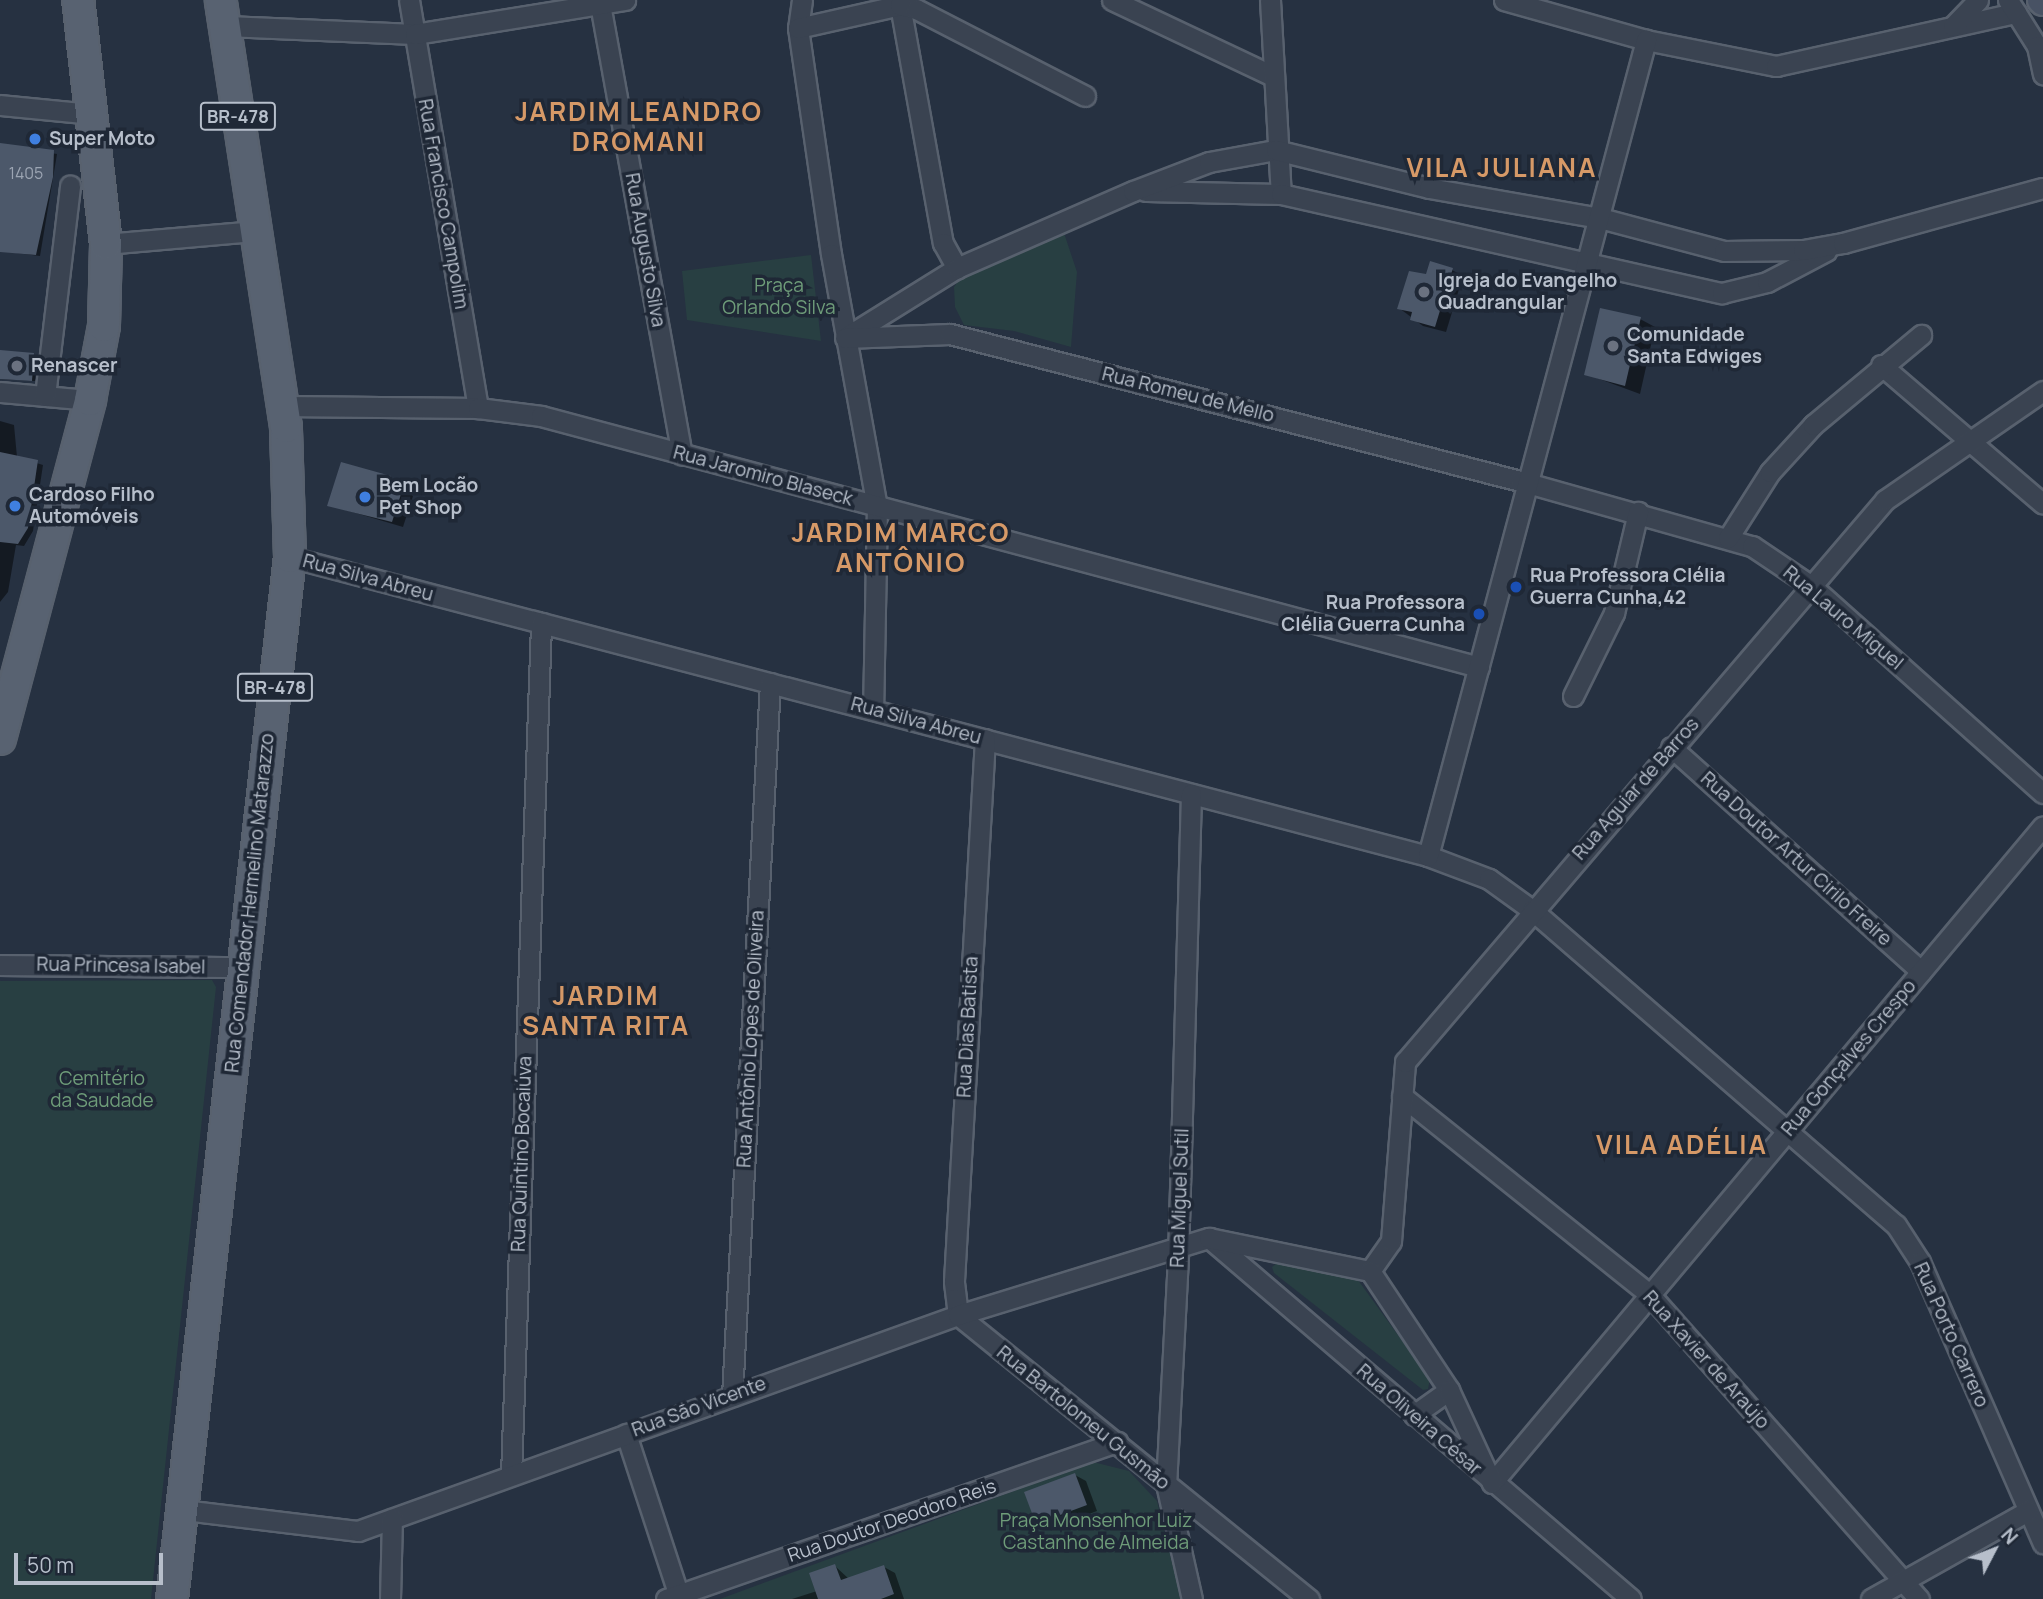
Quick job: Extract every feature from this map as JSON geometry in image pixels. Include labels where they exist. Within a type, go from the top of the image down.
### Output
[{"type":"main road","points":[[0,739],[6,689],[90,400],[104,326],[106,244],[78,0]]},
{"type":"main road","name":"Rua Comendador Hermelino Matarazzo","points":[[172,1599],[290,557],[283,406],[223,13]]},
{"type":"street","name":"Rua Francisco Campolim","points":[[409,0],[478,408]]},
{"type":"street","points":[[223,13],[415,34],[625,0]]},
{"type":"street","points":[[802,0],[798,28],[845,338],[877,506],[873,710]]},
{"type":"street","points":[[1112,0],[1273,76]]},
{"type":"street","points":[[1270,0],[1276,150],[1281,194]]},
{"type":"street","points":[[1504,0],[1646,40],[1776,66],[1952,27],[2012,7],[2037,46],[2043,74]]},
{"type":"street","points":[[1952,27],[1978,0]]},
{"type":"street","name":"Rua Augusto Silva","points":[[600,4],[682,455]]},
{"type":"street","points":[[798,28],[900,5],[916,9],[1085,96]]},
{"type":"street","points":[[900,5],[943,243],[957,268]]},
{"type":"street","points":[[1428,856],[1646,40]]},
{"type":"street","points":[[0,105],[92,114]]},
{"type":"street","points":[[845,338],[957,268],[1133,191],[1209,162],[1276,150],[1429,188],[1600,218],[1724,251],[1803,250],[1843,243],[2043,188]]},
{"type":"street","points":[[45,396],[70,185]]},
{"type":"street","points":[[1133,191],[1281,194],[1586,266],[1722,293],[1767,282],[1843,243]]},
{"type":"street","points":[[106,244],[255,231]]},
{"type":"street","name":"Rua Romeu de Mello","points":[[845,338],[950,334],[1528,483]]},
{"type":"street","points":[[1728,538],[1778,463],[1812,425],[1881,365],[1921,335]]},
{"type":"street","points":[[1881,365],[2043,504]]},
{"type":"street","name":"Rua Aguiar de Barros","points":[[1370,1272],[1391,1241],[1405,1062],[1671,747],[1885,500],[2043,391]]},
{"type":"street","points":[[0,392],[90,400]]},
{"type":"street","name":"Rua Jaromiro Blaseck","points":[[283,406],[478,408],[541,416],[1479,667]]},
{"type":"street","name":"Rua Lauro Miguel","points":[[1528,483],[1752,546],[1810,585],[2043,793]]},
{"type":"street","points":[[1573,696],[1614,613],[1638,512]]},
{"type":"street","name":"Rua Silva Abreu","points":[[290,557],[1428,856],[1489,879],[1532,910]]},
{"type":"street","name":"Rua Quintino Bocaiúva","points":[[511,1475],[541,623]]},
{"type":"street","name":"Rua Antônio Lopes de Oliveira","points":[[732,1395],[770,683]]},
{"type":"street","name":"Rua Dias Batista","points":[[958,1315],[954,1282],[985,740]]},
{"type":"street","name":"Rua Doutor Artur Cirilo Freire","points":[[1671,747],[1921,971]]},
{"type":"street","name":"Rua Miguel Sutil","points":[[1191,794],[1179,1246],[1166,1484],[1192,1599]]},
{"type":"street","name":"Rua Gonçalves Crespo","points":[[1492,1483],[2043,826]]},
{"type":"street","name":"Rua Porto Carrero","points":[[1532,910],[1896,1225],[1920,1262],[2043,1543]]},
{"type":"street","name":"Rua Princesa Isabel","points":[[0,964],[243,967]]},
{"type":"street","name":"Rua Xavier de Araújo","points":[[1402,1096],[1650,1295],[1919,1599]]},
{"type":"street","points":[[1209,1238],[1370,1272],[1449,1390],[1492,1483]]},
{"type":"street","name":"Rua São Vicente","points":[[184,1510],[358,1531],[958,1315],[1209,1238]]},
{"type":"street","name":"Rua Oliveira César","points":[[1209,1238],[1492,1483],[1631,1599]]},
{"type":"street","points":[[1254,1277],[1251,1255],[1268,1249]]},
{"type":"street","name":"Rua Bartolomeu Gusmão","points":[[958,1315],[1309,1599]]},
{"type":"street","points":[[1414,1415],[1449,1390]]},
{"type":"street","points":[[626,1434],[675,1598]]},
{"type":"street","name":"Rua Doutor Deodoro Reis","points":[[675,1598],[1117,1442]]},
{"type":"street","points":[[1871,1599],[2028,1511]]},
{"type":"street","points":[[390,1599],[392,1519]]},
{"type":"green space","points":[[1064,233],[1077,272],[1071,347],[1014,331],[964,325],[955,307],[954,287],[964,273]]},
{"type":"green space","name":"Praça Orlando Silva","points":[[811,255],[821,341],[687,320],[682,271]]},
{"type":"green space","name":"Cemitério da Saudade","points":[[212,980],[216,987],[151,1599],[0,1599],[0,981]]},
{"type":"green space","points":[[1281,1260],[1355,1276],[1430,1379],[1428,1389],[1423,1390],[1274,1273],[1272,1267]]},
{"type":"green space","name":"Praça Monsenhor Luiz Castanho de Almeida","points":[[1093,1462],[1129,1471],[1157,1501],[1181,1599],[720,1599]]},
{"type":"building","points":[[0,143],[54,150],[53,177],[36,255],[0,252]]},
{"type":"building","name":"Igreja do Evangelho Quadrangular","points":[[1430,261],[1453,268],[1435,327],[1410,320],[1412,312],[1397,309],[1409,271],[1426,274]]},
{"type":"building","name":"Comunidade Santa Edwiges","points":[[1600,308],[1641,317],[1625,386],[1584,375]]},
{"type":"building","name":"Renascer","points":[[0,350],[34,353],[32,381],[0,379]]},
{"type":"building","name":"Cardoso Filho Automóveis","points":[[0,452],[38,460],[28,528],[18,544],[0,542]]},
{"type":"building","name":"Bem Locão Pet Shop","points":[[341,462],[391,476],[390,487],[403,488],[392,522],[327,506]]},
{"type":"building","points":[[1075,1473],[1087,1505],[1036,1524],[1024,1492]]},
{"type":"building","points":[[835,1564],[841,1580],[884,1565],[894,1594],[881,1599],[818,1599],[809,1573]]},
{"type":"place","name":"Super Moto","points":[[35,139]]},
{"type":"place","name":"Igreja do Evangelho Quadrangular","points":[[1424,292]]},
{"type":"place","name":"Comunidade Santa Edwiges","points":[[1613,346]]},
{"type":"place","name":"Renascer","points":[[17,366]]},
{"type":"place","name":"Bem Locão Pet Shop","points":[[365,497]]},
{"type":"place","name":"Cardoso Filho Automóveis","points":[[15,506]]},
{"type":"place","name":"Rua Professora Clélia Guerra Cunha,42","points":[[1516,587]]},
{"type":"place","name":"Rua Professora Clélia Guerra Cunha","points":[[1479,614]]},
{"type":"district","name":"JARDIM LEANDRO DROMANI","points":[[639,127]]},
{"type":"district","name":"VILA JULIANA","points":[[1502,168]]},
{"type":"district","name":"JARDIM MARCO ANTÔNIO","points":[[901,548]]},
{"type":"district","name":"JARDIM SANTA RITA","points":[[606,1011]]},
{"type":"district","name":"VILA ADÉLIA","points":[[1682,1145]]}]
